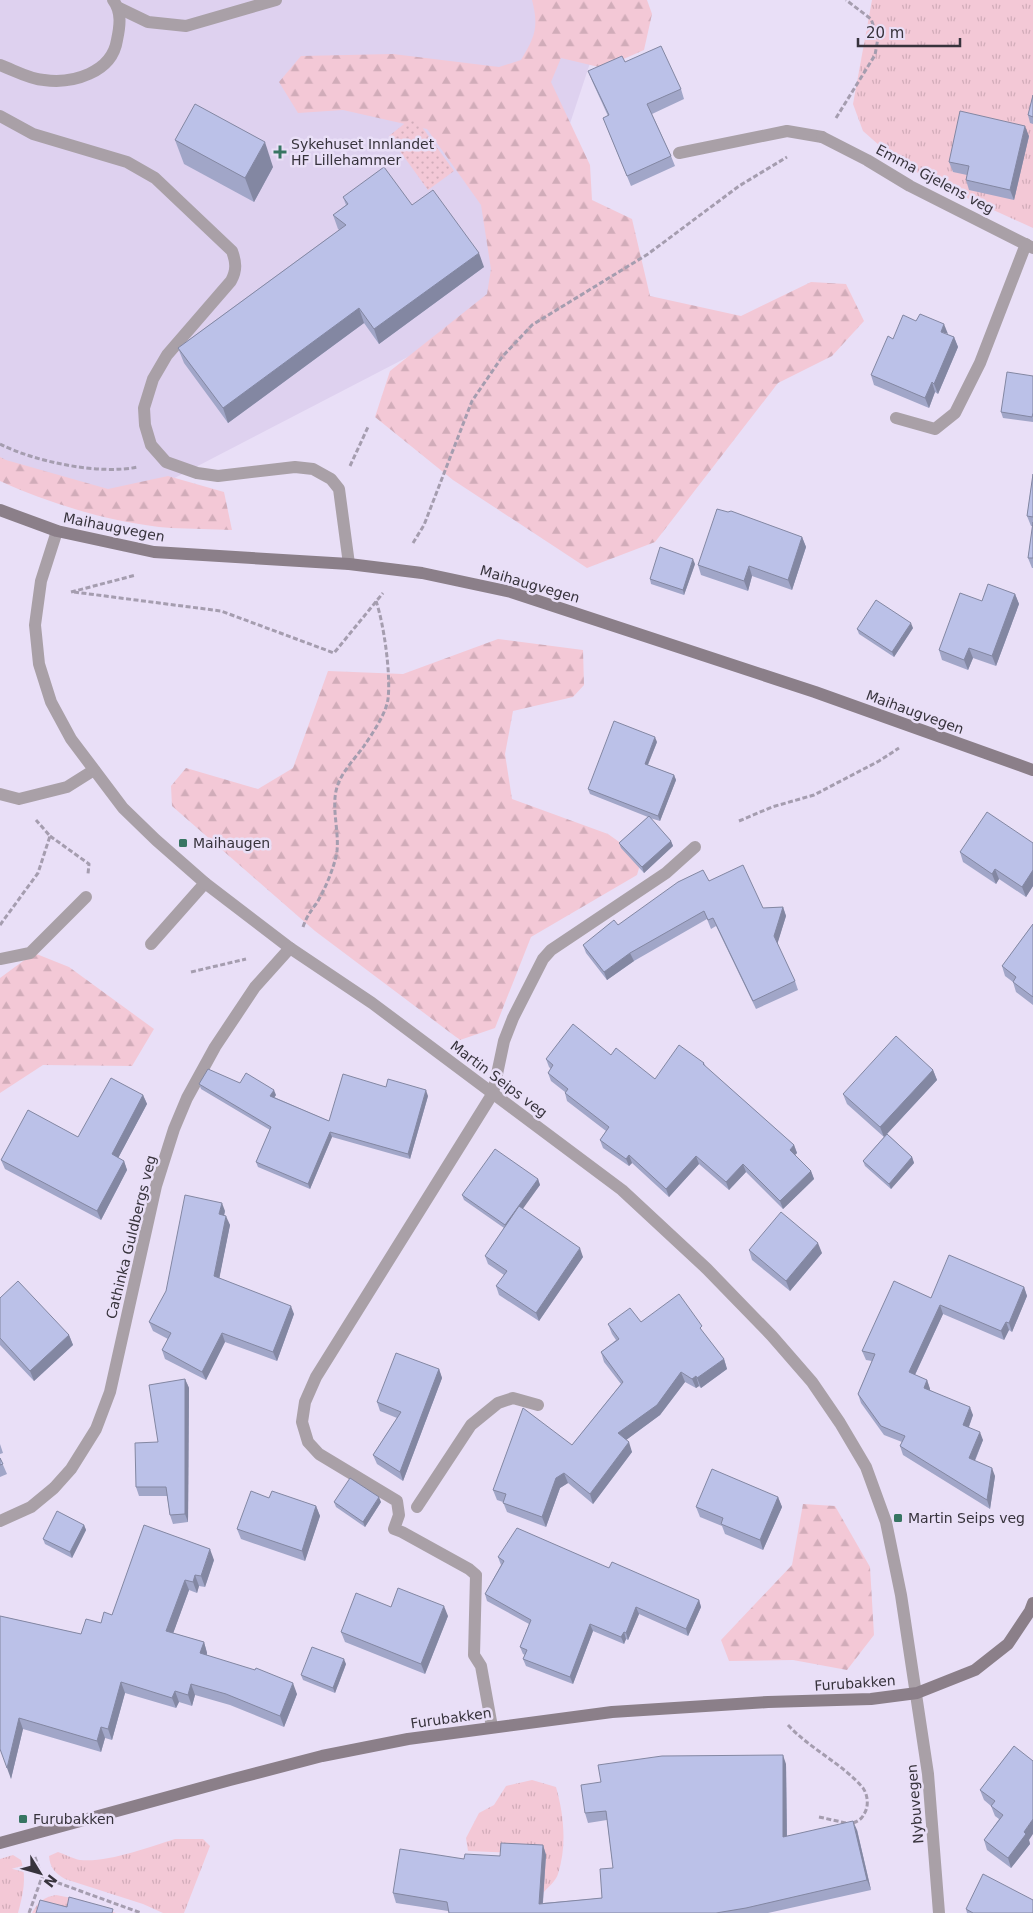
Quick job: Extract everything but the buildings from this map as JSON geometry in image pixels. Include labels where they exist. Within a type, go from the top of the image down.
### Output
[{"type":"street","points":[[116,4],[148,22],[186,26],[276,0]]},
{"type":"street","points":[[0,65],[42,80],[70,80],[94,72],[109,59],[117,44],[120,27],[116,4]]},
{"type":"street","points":[[0,116],[33,134],[127,162],[155,178],[232,251],[236,272],[231,281],[168,355],[153,379],[144,408],[145,425],[151,445],[166,462],[197,473],[218,476],[295,467],[313,469],[331,479],[339,489],[349,564]]},
{"type":"street","name":"Emma Gjelens veg","points":[[679,153],[787,131],[822,137],[867,160],[910,186],[1030,246]]},
{"type":"street","points":[[896,418],[935,429],[955,413],[980,363],[1030,246]]},
{"type":"street","name":"Maihaugvegen","points":[[0,510],[57,531],[154,552],[349,564],[422,573],[512,592],[815,692],[1033,770]]},
{"type":"street","name":"Martin Seips veg","points":[[57,531],[41,581],[36,625],[39,664],[51,702],[71,739],[123,808],[205,883],[290,948],[372,1004],[494,1093],[622,1190],[707,1269],[772,1336],[812,1382],[866,1467],[886,1522],[901,1595],[917,1693]]},
{"type":"street","points":[[0,794],[19,799],[67,787],[94,770]]},
{"type":"street","points":[[492,1727],[481,1666],[474,1655],[476,1575],[469,1569],[394,1529],[399,1515],[397,1501],[319,1454],[308,1442],[302,1422],[305,1402],[316,1377],[494,1093],[504,1041],[513,1018],[543,959],[551,950],[666,873],[695,847]]},
{"type":"street","points":[[151,944],[205,883]]},
{"type":"street","points":[[0,959],[30,953],[86,897]]},
{"type":"street","name":"Cathinka Guldbergs veg","points":[[0,1521],[31,1507],[54,1488],[71,1469],[96,1429],[110,1392],[156,1186],[174,1129],[187,1098],[214,1047],[255,987],[290,948]]},
{"type":"street","points":[[417,1507],[470,1425],[498,1403],[514,1398],[538,1405]]},
{"type":"street","name":"Furubakken","points":[[0,1844],[322,1756],[408,1739],[612,1712],[768,1702],[871,1699],[917,1693],[975,1670],[1008,1644],[1032,1609]]},
{"type":"street","name":"Nybuvegen","points":[[917,1693],[928,1774],[939,1913]]},
{"type":"path","points":[[414,543],[424,525],[472,401],[502,358],[532,325],[648,254],[739,186],[822,137],[835,120],[874,55],[878,38],[871,19],[846,0]]},
{"type":"path","points":[[0,444],[20,454],[76,466],[122,470],[166,462]]},
{"type":"path","points":[[71,592],[221,611],[334,653],[385,590]]},
{"type":"path","points":[[301,934],[307,916],[316,903],[328,878],[337,852],[336,791],[346,768],[377,726],[388,700],[382,618],[376,601]]},
{"type":"path","points":[[739,820],[772,807],[814,795],[879,761],[902,746]]},
{"type":"path","points":[[19,799],[50,836],[89,864],[86,897]]},
{"type":"path","points":[[0,925],[38,873],[50,836]]},
{"type":"path","points":[[191,972],[290,948]]},
{"type":"path","points":[[768,1702],[799,1737],[836,1764],[863,1789],[867,1798],[864,1815],[856,1822],[844,1823],[819,1817]]},
{"type":"path","points":[[28,1835],[42,1877],[29,1913]]},
{"type":"path","points":[[42,1877],[141,1913]]},
{"type":"shaded area","name":"Sykehuset Innlandet HF Lillehammer","points":[[0,0],[611,0],[510,304],[136,498],[0,467]]},
{"type":"green space","points":[[532,0],[647,0],[652,14],[644,50],[603,68],[561,58],[551,82],[590,165],[592,200],[632,219],[650,296],[741,316],[811,282],[846,284],[864,321],[832,356],[778,383],[655,542],[587,568],[453,480],[375,417],[390,371],[487,294],[491,269],[481,205],[427,129],[343,110],[298,113],[279,82],[301,56],[393,54],[499,67],[521,60],[530,45],[534,32],[535,18]]},
{"type":"green space","points":[[872,0],[1033,0],[1033,228],[930,181],[888,153],[863,131],[853,104]]},
{"type":"green space","points":[[414,116],[454,171],[428,190],[389,136]]},
{"type":"green space","points":[[0,457],[108,489],[168,476],[224,492],[232,530],[150,526],[84,512],[0,481]]},
{"type":"green space","points":[[498,639],[583,650],[584,685],[573,697],[513,711],[505,754],[512,799],[608,834],[642,858],[637,875],[531,937],[495,1028],[460,1040],[315,931],[172,806],[171,786],[186,768],[258,789],[293,768],[328,671],[403,674]]},
{"type":"green space","points":[[34,953],[69,967],[154,1029],[132,1066],[43,1065],[0,1093],[0,978]]},
{"type":"green space","points":[[803,1504],[835,1506],[870,1567],[874,1635],[847,1670],[793,1660],[729,1661],[721,1640],[792,1565]]},
{"type":"green space","points":[[532,1780],[556,1787],[563,1819],[563,1853],[561,1863],[556,1879],[543,1893],[545,1854],[468,1851],[466,1838],[479,1813],[494,1805],[506,1786]]},
{"type":"green space","points":[[175,1839],[203,1839],[210,1846],[184,1913],[163,1913],[143,1904],[65,1879],[54,1870],[49,1856],[58,1852],[80,1860],[103,1859],[128,1854]]},
{"type":"green space","points":[[13,1855],[21,1860],[23,1867],[24,1886],[18,1913],[0,1913],[0,1859]]},
{"type":"green space","points":[[56,1895],[82,1900],[116,1913],[32,1913],[42,1901]]},
{"type":"place","name":"Sykehuset Innlandet HF Lillehammer","points":[[280,152]]},
{"type":"place","name":"Maihaugen","points":[[183,843]]},
{"type":"place","name":"Martin Seips veg","points":[[898,1518]]},
{"type":"place","name":"Furubakken","points":[[23,1819]]}]
